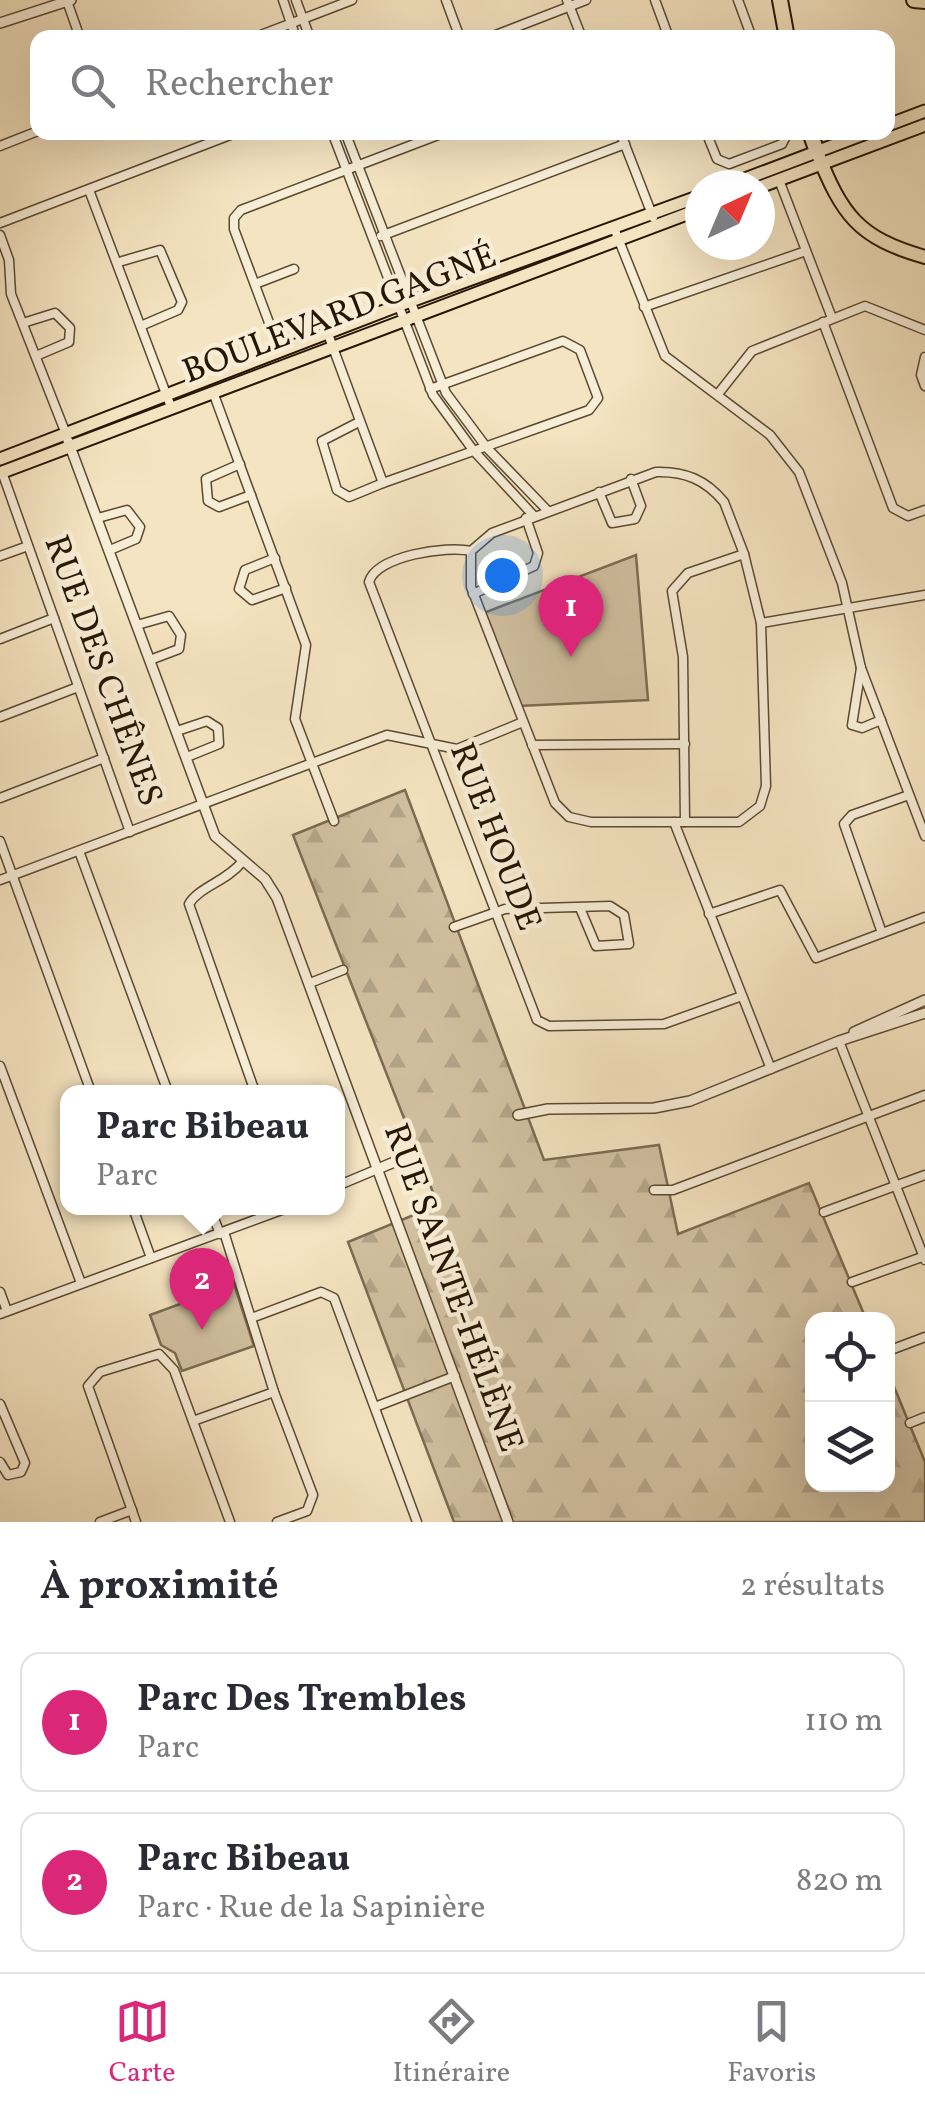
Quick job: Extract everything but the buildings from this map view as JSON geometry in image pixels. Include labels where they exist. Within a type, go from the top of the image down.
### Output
[{"type":"highway","points":[[780,0],[786,30]]},
{"type":"highway","points":[[914,0],[925,1]]},
{"type":"highway","points":[[813,140],[838,201],[858,227],[884,244],[925,257]]},
{"type":"main road","points":[[895,123],[925,111]]},
{"type":"main road","points":[[895,134],[925,125]]},
{"type":"main road","points":[[775,181],[854,140]]},
{"type":"main road","points":[[775,171],[877,140]]},
{"type":"main road","name":"BOULEVARD GAGNÉ","points":[[654,220],[685,204]]},
{"type":"main road","name":"BOULEVARD GAGNÉ","points":[[0,468],[169,401],[212,392],[332,348],[616,234],[685,213]]},
{"type":"main road","name":"BOULEVARD GAGNÉ","points":[[169,401],[208,378],[402,304],[616,234]]},
{"type":"street","points":[[282,0],[293,30]]},
{"type":"street","points":[[296,0],[307,30]]},
{"type":"street","points":[[273,30],[352,0]]},
{"type":"street","points":[[446,0],[457,30]]},
{"type":"street","points":[[506,30],[568,3],[586,0]]},
{"type":"street","points":[[655,0],[666,30]]},
{"type":"street","points":[[738,0],[749,30]]},
{"type":"street","points":[[0,24],[51,3],[69,1],[78,30]]},
{"type":"street","points":[[568,3],[579,30]]},
{"type":"street","points":[[0,146],[30,134]]},
{"type":"street","points":[[0,224],[218,140]]},
{"type":"street","points":[[335,140],[408,318],[441,385],[487,448],[547,510]]},
{"type":"street","points":[[348,140],[384,235],[402,304]]},
{"type":"street","points":[[284,366],[234,230],[234,218],[242,210],[425,140]]},
{"type":"street","points":[[623,140],[654,220]]},
{"type":"street","points":[[709,140],[715,156],[725,164],[778,140]]},
{"type":"street","points":[[374,239],[625,144]]},
{"type":"street","points":[[779,180],[894,508],[908,516],[925,510]]},
{"type":"street","points":[[90,190],[169,401]]},
{"type":"street","name":"RUE SAINTE-HÉLÈNE","points":[[0,234],[9,260],[10,289],[218,841],[271,886],[380,1168],[508,1522]]},
{"type":"street","points":[[616,234],[665,356],[770,435],[799,472],[847,607],[861,668],[925,836]]},
{"type":"street","points":[[119,262],[155,250],[164,254],[181,306],[143,325]]},
{"type":"street","points":[[644,308],[806,251]]},
{"type":"street","points":[[255,284],[294,269]]},
{"type":"street","points":[[718,394],[752,351],[865,306],[925,330]]},
{"type":"street","points":[[23,324],[55,313],[70,328],[69,342],[36,356]]},
{"type":"street","points":[[408,318],[430,389],[473,450],[529,517],[538,553],[534,566],[473,594]]},
{"type":"street","points":[[328,334],[383,484]]},
{"type":"street","points":[[360,422],[322,441],[336,490],[350,497],[594,407],[598,398],[575,344],[563,340],[430,389]]},
{"type":"street","points":[[925,358],[921,374],[925,386]]},
{"type":"street","points":[[208,378],[306,645],[294,709],[334,821]]},
{"type":"street","points":[[240,464],[206,479],[208,501],[220,507],[251,495]]},
{"type":"street","name":"RUE DES CHÊNES","points":[[0,468],[130,832]]},
{"type":"street","points":[[674,472],[704,483],[724,502],[744,554],[761,623],[766,786],[760,806],[739,822],[592,822],[569,816],[556,804],[473,594],[471,551],[492,532],[547,510],[631,480],[674,472]]},
{"type":"street","points":[[599,492],[612,522],[636,518],[641,506],[631,480]]},
{"type":"street","points":[[98,518],[121,510],[137,520],[140,534],[110,550]]},
{"type":"street","points":[[0,556],[28,546]]},
{"type":"street","name":"RUE HOUDE","points":[[471,551],[433,548],[375,570],[369,577],[428,744],[532,1012],[543,1024],[664,1024],[742,996]]},
{"type":"street","points":[[685,822],[683,657],[672,597],[674,584],[688,573],[744,554]]},
{"type":"street","points":[[274,558],[245,570],[239,588],[252,600],[286,588]]},
{"type":"street","points":[[761,623],[925,594]]},
{"type":"street","points":[[137,625],[169,616],[181,634],[180,649],[150,660]]},
{"type":"street","points":[[0,639],[54,618]]},
{"type":"street","points":[[861,668],[852,726],[862,728],[880,720]]},
{"type":"street","points":[[0,717],[78,687]]},
{"type":"street","points":[[177,731],[207,721],[218,728],[219,744],[187,758]]},
{"type":"street","points":[[0,880],[387,735],[457,749],[523,722]]},
{"type":"street","points":[[532,745],[685,744]]},
{"type":"street","points":[[0,798],[104,758]]},
{"type":"street","points":[[882,933],[844,824],[852,815],[909,795]]},
{"type":"street","points":[[674,822],[771,1069]]},
{"type":"street","points":[[0,842],[88,1085]]},
{"type":"street","points":[[79,851],[165,1085]]},
{"type":"street","points":[[242,862],[227,880],[192,897],[189,904],[253,1085]]},
{"type":"street","points":[[709,914],[780,890],[816,958],[925,917]]},
{"type":"street","points":[[454,927],[495,912],[580,908],[621,910],[629,944],[596,946],[580,908]]},
{"type":"street","points":[[310,983],[343,970]]},
{"type":"street","points":[[839,1042],[925,1000]]},
{"type":"street","points":[[518,1116],[548,1109],[673,1105],[925,1012]]},
{"type":"street","points":[[839,1042],[924,1258],[852,1282]]},
{"type":"street","points":[[0,1066],[80,1283]]},
{"type":"street","points":[[345,1092],[349,1090]]},
{"type":"street","points":[[654,1190],[673,1190],[925,1095]]},
{"type":"street","points":[[345,1183],[416,1153]]},
{"type":"street","points":[[824,1212],[925,1175]]},
{"type":"street","points":[[136,1215],[152,1258]]},
{"type":"street","points":[[213,1215],[254,1317],[274,1392],[314,1502],[307,1510],[277,1522]]},
{"type":"street","points":[[0,1292],[4,1312],[269,1215]]},
{"type":"street","points":[[254,1317],[321,1292],[330,1293],[417,1522]]},
{"type":"street","points":[[895,1348],[925,1337]]},
{"type":"street","points":[[136,1522],[89,1392],[90,1380],[100,1372],[159,1354],[170,1360],[230,1522]]},
{"type":"street","points":[[376,1407],[455,1376]]},
{"type":"street","points":[[194,1421],[274,1392]]},
{"type":"street","points":[[0,1404],[26,1464],[22,1472],[8,1475],[0,1462]]},
{"type":"street","points":[[910,1423],[925,1417]]},
{"type":"street","points":[[100,1522],[132,1510]]},
{"type":"green space","points":[[636,555],[648,700],[518,706],[481,614]]},
{"type":"green space","points":[[405,790],[544,1160],[659,1145],[678,1234],[809,1183],[863,1312],[805,1312],[805,1492],[895,1492],[895,1389],[925,1462],[925,1522],[454,1522],[348,1242],[438,1205],[293,835]]},
{"type":"green space","points":[[234,1284],[254,1346],[182,1371],[175,1353],[161,1345],[150,1315]]},
{"type":"place","name":"Parc Des Trembles","points":[[571,657]]},
{"type":"place","name":"Parc Bibeau","points":[[202,1330]]}]
